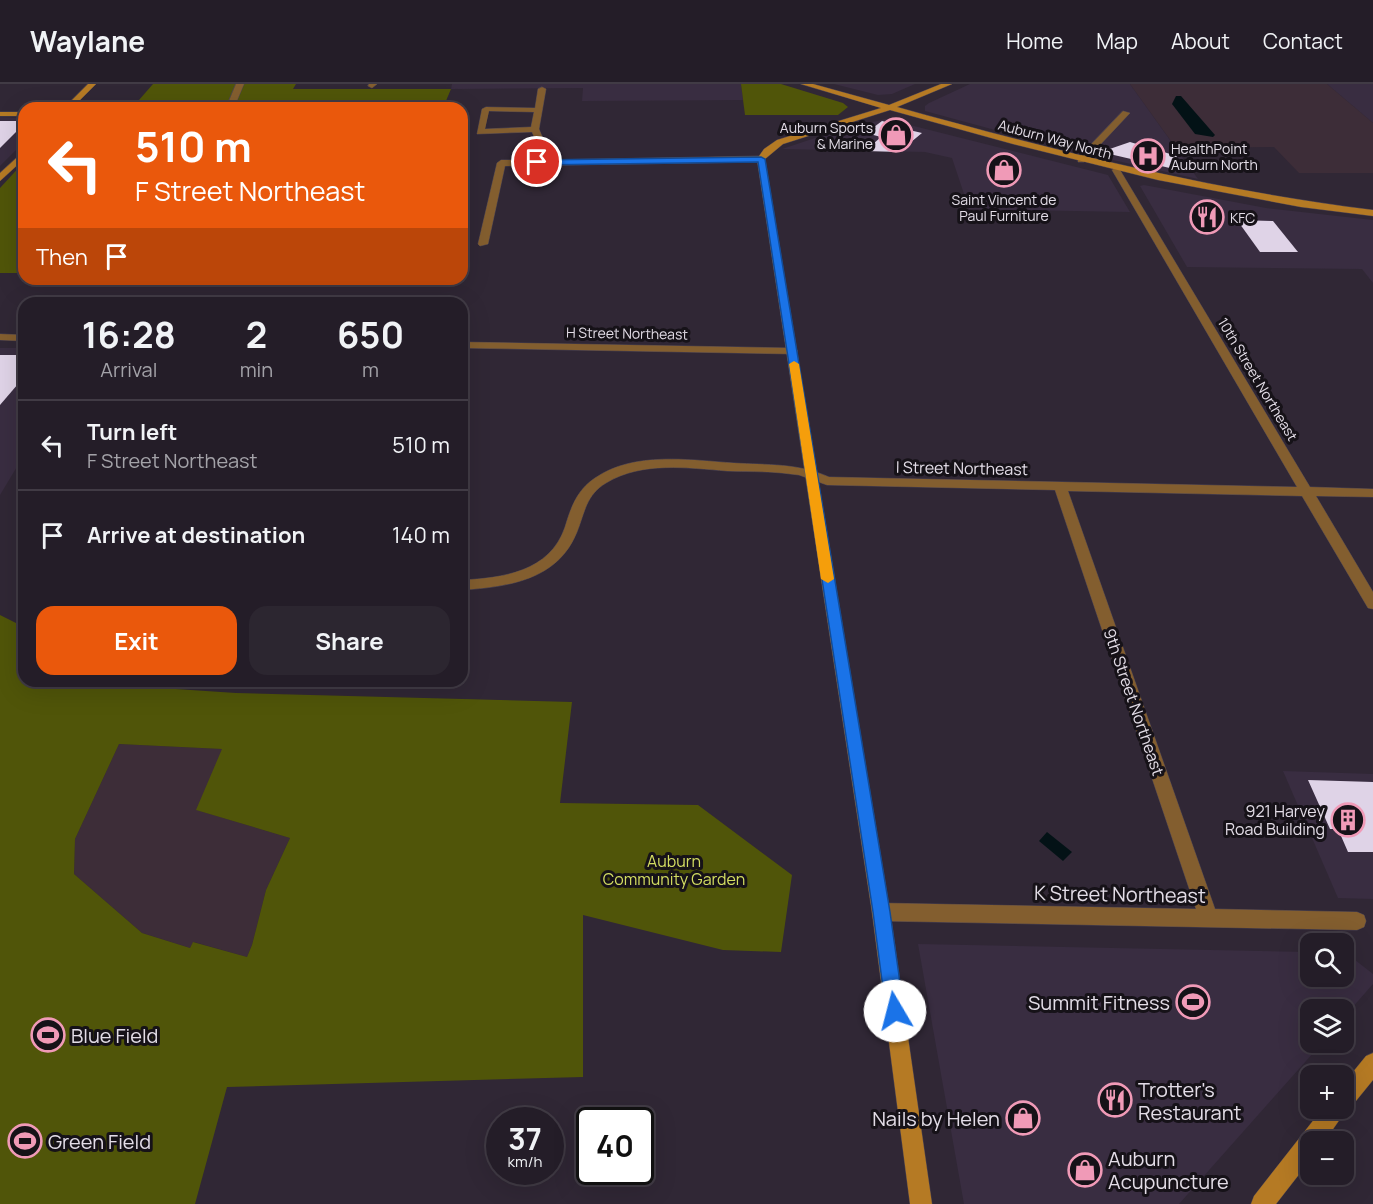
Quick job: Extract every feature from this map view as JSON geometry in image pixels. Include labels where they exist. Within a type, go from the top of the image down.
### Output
[{"type":"street","points":[[74,102],[92,84]]},
{"type":"street","points":[[232,102],[240,84]]},
{"type":"street","name":"Auburn Way North","points":[[805,84],[1116,170],[1252,198],[1373,213]]},
{"type":"street","points":[[921,1204],[881,912],[761,159],[767,151],[780,142],[889,108],[948,84]]},
{"type":"street","points":[[537,162],[540,141],[535,129],[542,89]]},
{"type":"street","points":[[535,129],[480,132],[486,110],[538,110]]},
{"type":"street","points":[[1081,160],[1126,113]]},
{"type":"street","points":[[0,114],[18,114]]},
{"type":"street","points":[[483,244],[501,163],[761,159]]},
{"type":"street","points":[[0,177],[18,160]]},
{"type":"street","name":"10th Street Northeast","points":[[1116,170],[1373,604]]},
{"type":"street","points":[[0,337],[18,338]]},
{"type":"street","name":"H Street Northeast","points":[[468,345],[792,351]]},
{"type":"street","name":"I Street Northeast","points":[[468,585],[507,582],[540,568],[561,549],[569,536],[574,516],[585,494],[602,478],[643,466],[670,464],[798,470],[827,481],[1373,493]]},
{"type":"street","name":"9th Street Northeast","points":[[1060,486],[1208,917]]},
{"type":"street","name":"K Street Northeast","points":[[881,912],[1357,921]]},
{"type":"street","points":[[1354,1087],[1373,1063]]},
{"type":"street","points":[[1262,1204],[1328,1119]]},
{"type":"shaded area","points":[[452,84],[741,84],[743,100],[582,101],[583,88],[451,89]]},
{"type":"shaded area","points":[[834,84],[915,84],[892,94],[878,95]]},
{"type":"shaded area","points":[[970,84],[1130,84],[1198,179],[1068,150],[925,111],[925,106],[929,103]]},
{"type":"shaded area","points":[[1130,84],[1327,84],[1373,123],[1373,173],[1299,173],[1274,147],[1176,148]]},
{"type":"shaded area","points":[[1327,84],[1373,84],[1373,123]]},
{"type":"shaded area","points":[[1176,96],[1181,96],[1215,135],[1213,137],[1195,134],[1172,104]]},
{"type":"shaded area","points":[[0,117],[18,118],[18,148],[0,166]]},
{"type":"shaded area","points":[[886,119],[1108,175],[1130,212],[969,209],[952,158],[925,152],[782,149],[842,129]]},
{"type":"shaded area","points":[[1140,186],[1266,208],[1373,220],[1373,283],[1362,269],[1187,267]]},
{"type":"shaded area","points":[[0,348],[18,348],[18,465],[0,495]]},
{"type":"shaded area","points":[[119,744],[223,749],[197,810],[290,838],[266,890],[247,957],[194,942],[190,948],[142,933],[74,874],[75,839]]},
{"type":"shaded area","points":[[1283,771],[1373,774],[1373,899],[1338,898]]},
{"type":"shaded area","points":[[1047,832],[1072,852],[1063,861],[1039,841]]},
{"type":"shaded area","points":[[918,944],[1300,952],[1300,987],[1354,987],[1354,959],[1373,974],[1373,984],[1354,1006],[1354,999],[1300,999],[1300,1053],[1313,1053],[1300,1065],[1300,1068],[1179,1204],[964,1204]]},
{"type":"green space","points":[[153,84],[296,84],[293,89],[451,89],[446,102],[137,102]]},
{"type":"green space","points":[[741,84],[781,84],[843,103],[848,107],[838,115],[745,115]]},
{"type":"green space","points":[[18,168],[18,273],[0,273],[0,188]]},
{"type":"green space","name":"Auburn Community Garden","points":[[0,615],[18,624],[18,687],[146,687],[236,693],[572,702],[560,803],[698,805],[792,875],[781,952],[723,950],[583,915],[583,1077],[227,1087],[195,1204],[0,1204]],"holes":[[[119,744],[222,749],[196,810],[290,838],[266,890],[247,957],[193,942],[190,948],[142,933],[74,874],[75,839]]]},
{"type":"building","points":[[0,121],[18,121],[18,130],[0,148]]},
{"type":"building","name":"Auburn Sports & Marine","points":[[882,121],[922,133],[899,152],[865,151],[881,137],[866,133]]},
{"type":"building","name":"HealthPoint Auburn North","points":[[1130,142],[1177,156],[1174,169],[1101,152]]},
{"type":"building","name":"KFC","points":[[1192,208],[1210,208],[1222,225],[1203,225]]},
{"type":"building","points":[[1237,220],[1273,221],[1298,252],[1260,252]]},
{"type":"building","points":[[0,355],[18,355],[18,384],[0,405]]},
{"type":"building","name":"921 Harvey Road Building","points":[[1308,780],[1373,782],[1373,852],[1348,852],[1338,829],[1330,829]]},
{"type":"slow traffic","points":[[794,364],[828,579]]},
{"type":"place","name":"Auburn Sports & Marine","points":[[896,135]]},
{"type":"place","name":"HealthPoint Auburn North","points":[[1148,156]]},
{"type":"place","name":"Saint Vincent de Paul Furniture","points":[[1004,170]]},
{"type":"place","name":"KFC","points":[[1207,217]]},
{"type":"place","name":"921 Harvey Road Building","points":[[1348,820]]},
{"type":"place","name":"Summit Fitness","points":[[1193,1002]]},
{"type":"place","name":"Blue Field","points":[[48,1035]]},
{"type":"place","name":"Trotter's Restaurant","points":[[1115,1100]]},
{"type":"place","name":"Nails by Helen","points":[[1023,1118]]},
{"type":"place","name":"Green Field","points":[[25,1141]]},
{"type":"place","name":"Auburn Acupuncture","points":[[1085,1170]]},
{"type":"route","points":[[537,162],[761,159],[895,1011]]}]
